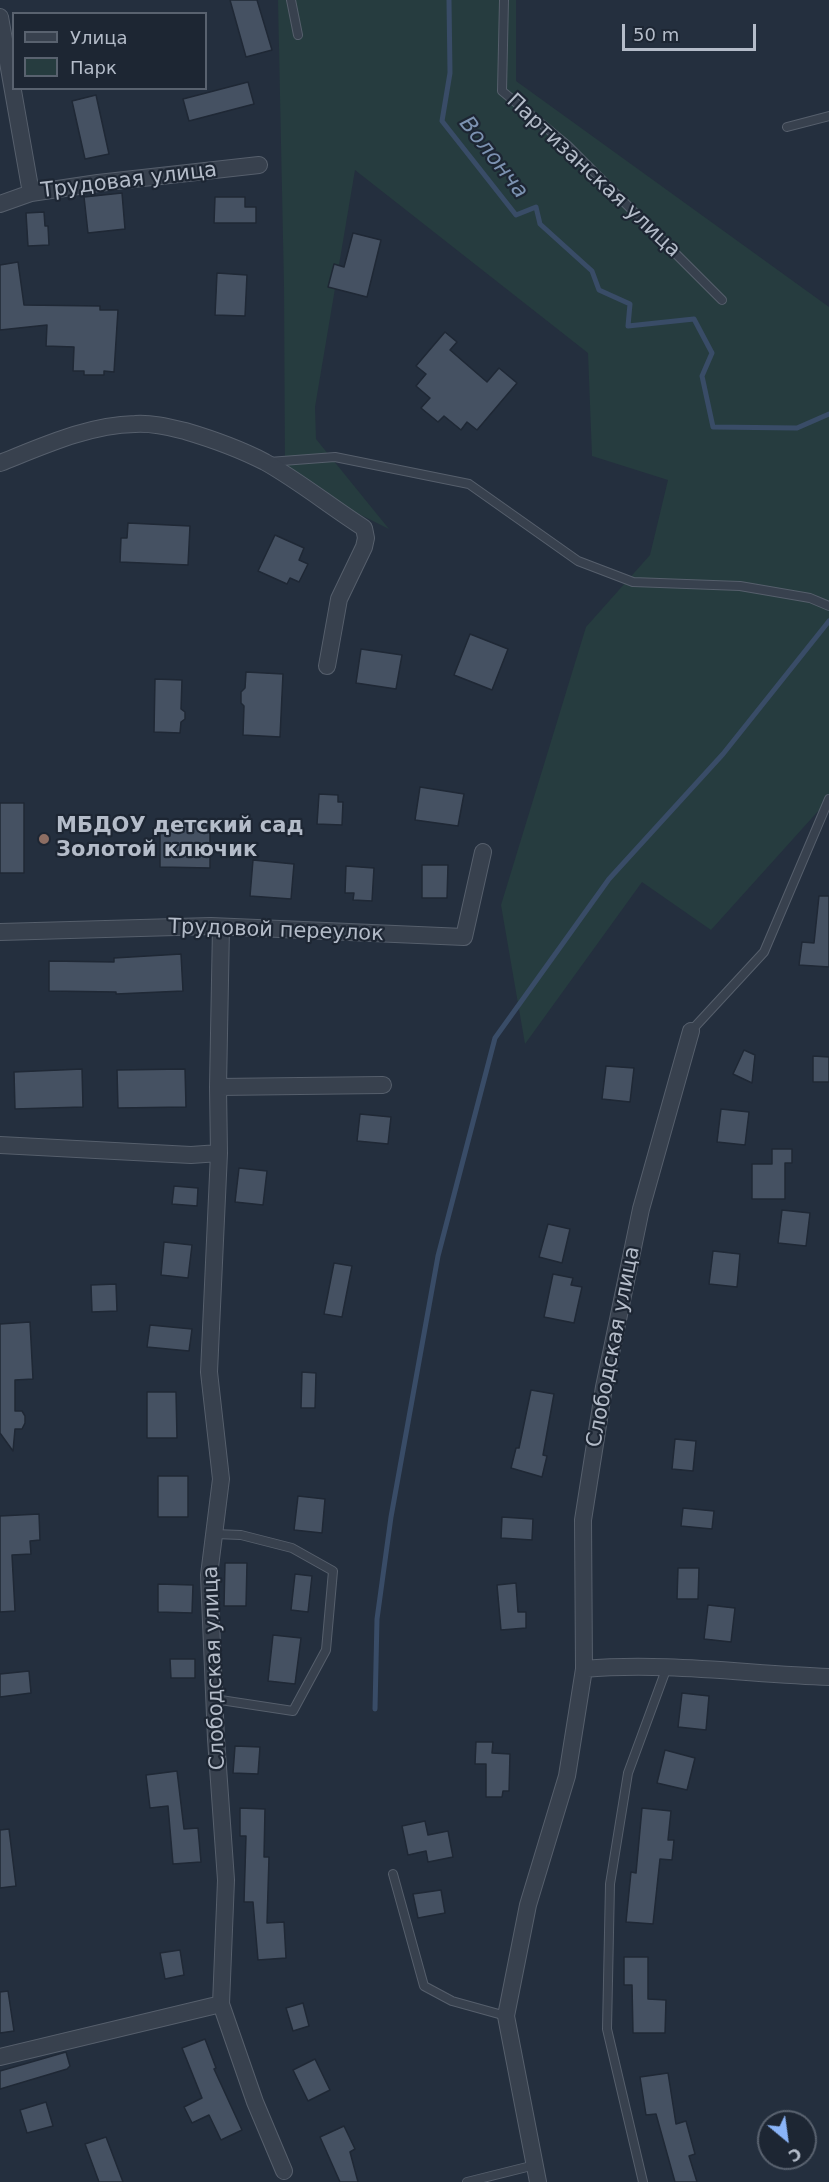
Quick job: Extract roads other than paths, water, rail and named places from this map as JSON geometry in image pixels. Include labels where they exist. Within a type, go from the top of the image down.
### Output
[{"type":"street","points":[[0,17],[12,85]]},
{"type":"street","points":[[13,90],[31,193]]},
{"type":"street","name":"Трудовая улица","points":[[0,204],[31,193],[259,165]]},
{"type":"street","points":[[0,463],[58,440],[102,428],[135,423],[162,425],[196,434],[266,463],[364,528],[366,538],[364,547],[339,598],[327,666]]},
{"type":"street","name":"Трудовой переулок","points":[[0,932],[221,927],[464,937],[483,852]]},
{"type":"street","points":[[0,1145],[191,1155],[219,1153],[221,927]]},
{"type":"street","name":"Слободская улица","points":[[538,2182],[506,2016],[528,1905],[567,1776],[584,1670],[583,1520],[604,1387],[641,1209],[691,1031]]},
{"type":"street","points":[[218,1087],[383,1085]]},
{"type":"street","name":"Слободская улица","points":[[219,1153],[209,1372],[221,1479],[209,1575],[214,1699],[226,1880],[221,2004],[255,2102],[284,2171]]},
{"type":"street","points":[[584,1670],[615,1666],[667,1667],[829,1677]]},
{"type":"street","points":[[0,2057],[221,2004]]},
{"type":"lane","points":[[291,0],[298,35]]},
{"type":"lane","name":"Партизанская улица","points":[[504,0],[502,91],[567,145],[722,300]]},
{"type":"lane","points":[[787,127],[829,116]]},
{"type":"lane","points":[[266,463],[335,457],[469,484],[578,561],[633,582],[740,586],[810,598],[829,606]]},
{"type":"lane","points":[[691,1031],[764,952],[829,798]]},
{"type":"lane","points":[[214,1534],[241,1534],[292,1548],[333,1571],[326,1650],[293,1712],[214,1699]]},
{"type":"lane","points":[[644,2182],[607,2029],[610,1884],[628,1773],[667,1667]]},
{"type":"lane","points":[[393,1875],[424,1986],[452,2001],[506,2016]]},
{"type":"lane","points":[[467,2182],[535,2165]]},
{"type":"waterway","name":"Волонча","points":[[449,0],[450,73],[442,121],[516,215],[536,207],[540,224],[592,271],[599,290],[630,304],[628,326],[694,319],[712,353],[702,376],[713,427],[797,428],[829,414]]},
{"type":"waterway","points":[[375,1709],[377,1619],[391,1517],[438,1256],[495,1038],[609,879],[723,754],[829,621]]},
{"type":"place","name":"МБДОУ детский сад Золотой ключик","points":[[44,839]]}]
